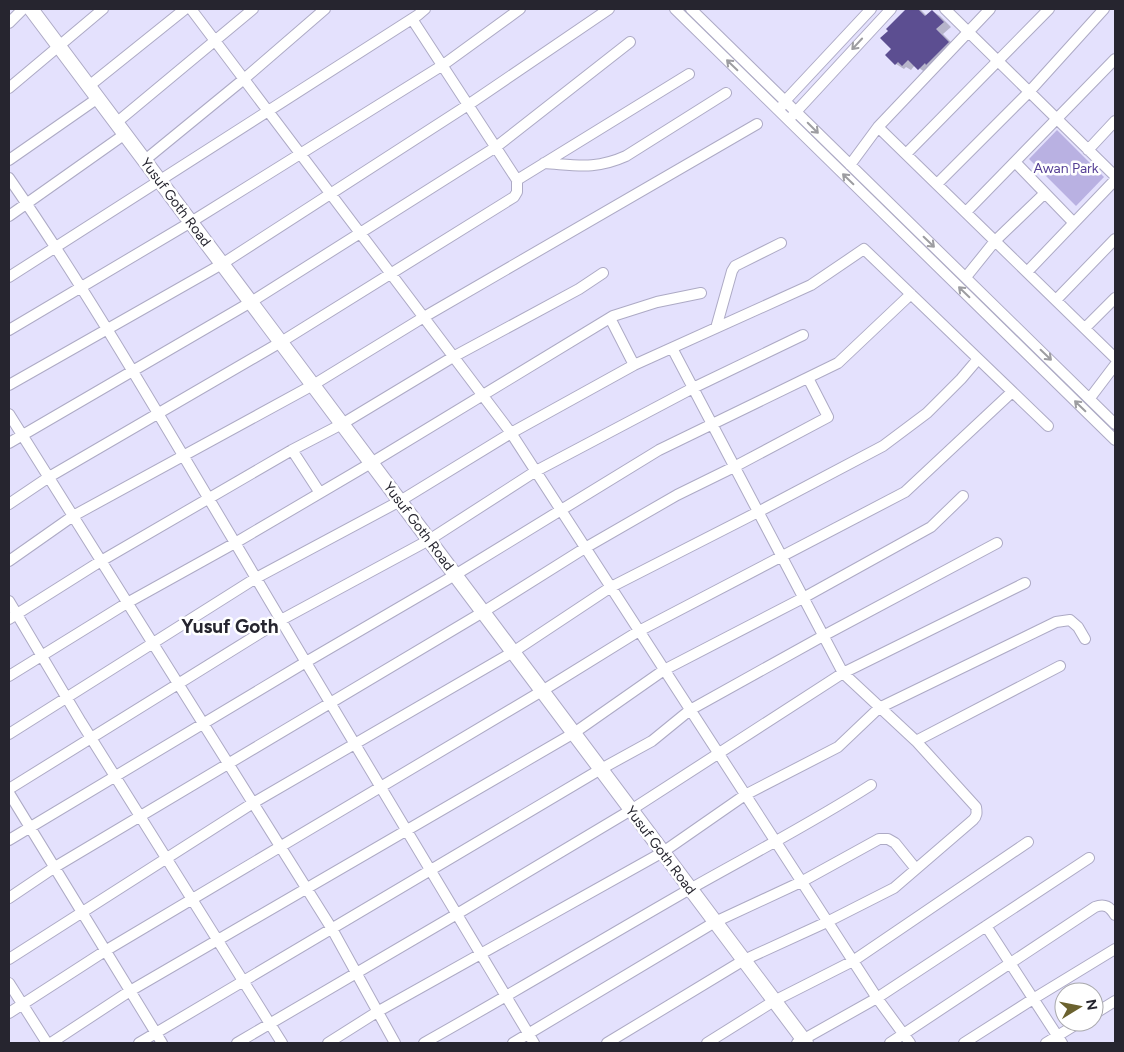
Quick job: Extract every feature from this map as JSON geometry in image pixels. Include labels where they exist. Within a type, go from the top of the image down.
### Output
[{"type":"street","points":[[9,22],[23,9]]},
{"type":"street","name":"Yusuf Goth Road","points":[[31,9],[774,1000],[802,1042]]},
{"type":"street","points":[[9,88],[103,9]]},
{"type":"street","points":[[89,86],[185,9]]},
{"type":"street","points":[[191,9],[511,433],[827,922],[877,998],[907,1039]]},
{"type":"street","points":[[116,123],[253,9]]},
{"type":"street","points":[[145,160],[244,79],[325,9]]},
{"type":"street","points":[[9,277],[425,9]]},
{"type":"street","points":[[9,330],[191,222],[442,65],[520,9]]},
{"type":"street","points":[[9,385],[222,264],[468,105],[609,9]]},
{"type":"street","points":[[675,9],[1115,440]]},
{"type":"street","points":[[691,9],[1115,424]]},
{"type":"street","points":[[779,111],[785,101],[871,9]]},
{"type":"street","points":[[790,121],[796,111],[890,9]]},
{"type":"street","points":[[945,9],[1115,178],[1027,272]]},
{"type":"street","points":[[850,165],[878,127],[990,9]]},
{"type":"street","points":[[906,154],[1049,9]]},
{"type":"street","points":[[937,184],[1029,92],[1104,9]]},
{"type":"street","points":[[9,504],[48,477],[281,342],[514,197],[517,192],[517,180],[412,19]]},
{"type":"street","points":[[9,443],[131,370],[251,302],[496,147],[630,42]]},
{"type":"street","points":[[966,212],[1115,59]]},
{"type":"street","points":[[517,180],[689,74]]},
{"type":"street","points":[[544,163],[586,166],[609,163],[626,156],[726,93]]},
{"type":"street","points":[[9,160],[98,98]]},
{"type":"street","points":[[1088,150],[1115,121]]},
{"type":"street","points":[[9,561],[73,516],[312,384],[757,124]]},
{"type":"street","points":[[878,127],[1115,358]]},
{"type":"street","points":[[9,216],[125,134]]},
{"type":"street","points":[[1015,162],[1074,222]]},
{"type":"street","points":[[9,178],[56,246],[81,287],[306,662],[329,704],[532,1039]]},
{"type":"street","points":[[966,277],[995,241],[1045,193]]},
{"type":"street","points":[[1056,300],[1115,239]]},
{"type":"street","points":[[716,328],[735,266],[781,242]]},
{"type":"street","points":[[9,734],[256,578],[400,501],[511,433],[634,365],[811,285],[864,248],[1048,426]]},
{"type":"street","points":[[13,617],[102,561],[292,450],[342,424],[453,356],[579,289],[603,274]]},
{"type":"street","points":[[9,676],[127,603],[235,543],[610,318],[657,302],[701,293]]},
{"type":"street","points":[[9,840],[455,575],[660,450],[838,363],[911,294]]},
{"type":"street","points":[[1085,328],[1115,298]]},
{"type":"street","points":[[610,318],[634,365]]},
{"type":"street","points":[[162,1043],[9,791],[281,620],[429,540],[536,471],[693,388],[803,334]]},
{"type":"street","points":[[607,1043],[744,960],[827,922],[894,888],[973,820],[977,811],[976,807],[916,741],[842,674],[672,348]]},
{"type":"street","points":[[9,959],[81,911],[167,859],[253,803],[513,652],[611,587],[883,446],[927,413],[961,379],[978,358]]},
{"type":"street","points":[[1090,398],[1115,366]]},
{"type":"street","points":[[9,898],[55,867],[483,612],[585,548],[676,495],[734,467],[828,417],[808,378]]},
{"type":"street","points":[[9,1013],[105,951],[542,691],[639,630],[905,492],[1012,392]]},
{"type":"street","points":[[9,414],[307,888],[395,1043]]},
{"type":"street","points":[[292,450],[320,492]]},
{"type":"street","points":[[51,1043],[130,991],[574,733],[664,670],[803,598],[931,527],[963,496]]},
{"type":"street","points":[[139,1043],[601,769],[652,741],[690,710],[997,543]]},
{"type":"street","points":[[237,1043],[631,810],[842,674],[1025,584]]},
{"type":"street","points":[[9,601],[13,617],[42,657],[282,1043]]},
{"type":"street","points":[[328,1043],[378,1012],[662,852],[745,795],[838,747],[880,708],[1056,622],[1070,620],[1085,639]]},
{"type":"street","points":[[916,741],[1060,666]]},
{"type":"street","points":[[424,1043],[690,889],[842,804],[871,785]]},
{"type":"street","points":[[514,1043],[532,1039],[715,922],[801,882],[879,839],[888,838],[895,843],[916,869]]},
{"type":"street","points":[[708,1043],[774,1000],[853,961],[1028,842]]},
{"type":"street","points":[[802,1042],[877,998],[1089,858]]},
{"type":"street","points":[[890,1043],[907,1039],[1011,964],[1095,907],[1102,904],[1107,906],[1115,915]]},
{"type":"street","points":[[986,926],[1060,1040],[1046,1043]]},
{"type":"street","points":[[964,1043],[1033,998],[1115,949]]},
{"type":"street","points":[[9,983],[47,1043]]},
{"type":"street","points":[[1104,1008],[1115,1001]]},
{"type":"green space","name":"Awan Park","points":[[1057,130],[1104,177],[1076,206],[1029,159]]},
{"type":"building","points":[[906,9],[918,9],[925,16],[932,10],[944,22],[936,29],[949,42],[926,65],[925,63],[918,70],[908,60],[902,66],[898,62],[895,65],[885,55],[891,49],[880,38],[888,31],[886,29]]},
{"type":"district","name":"Yusuf Goth","points":[[230,626]]}]
